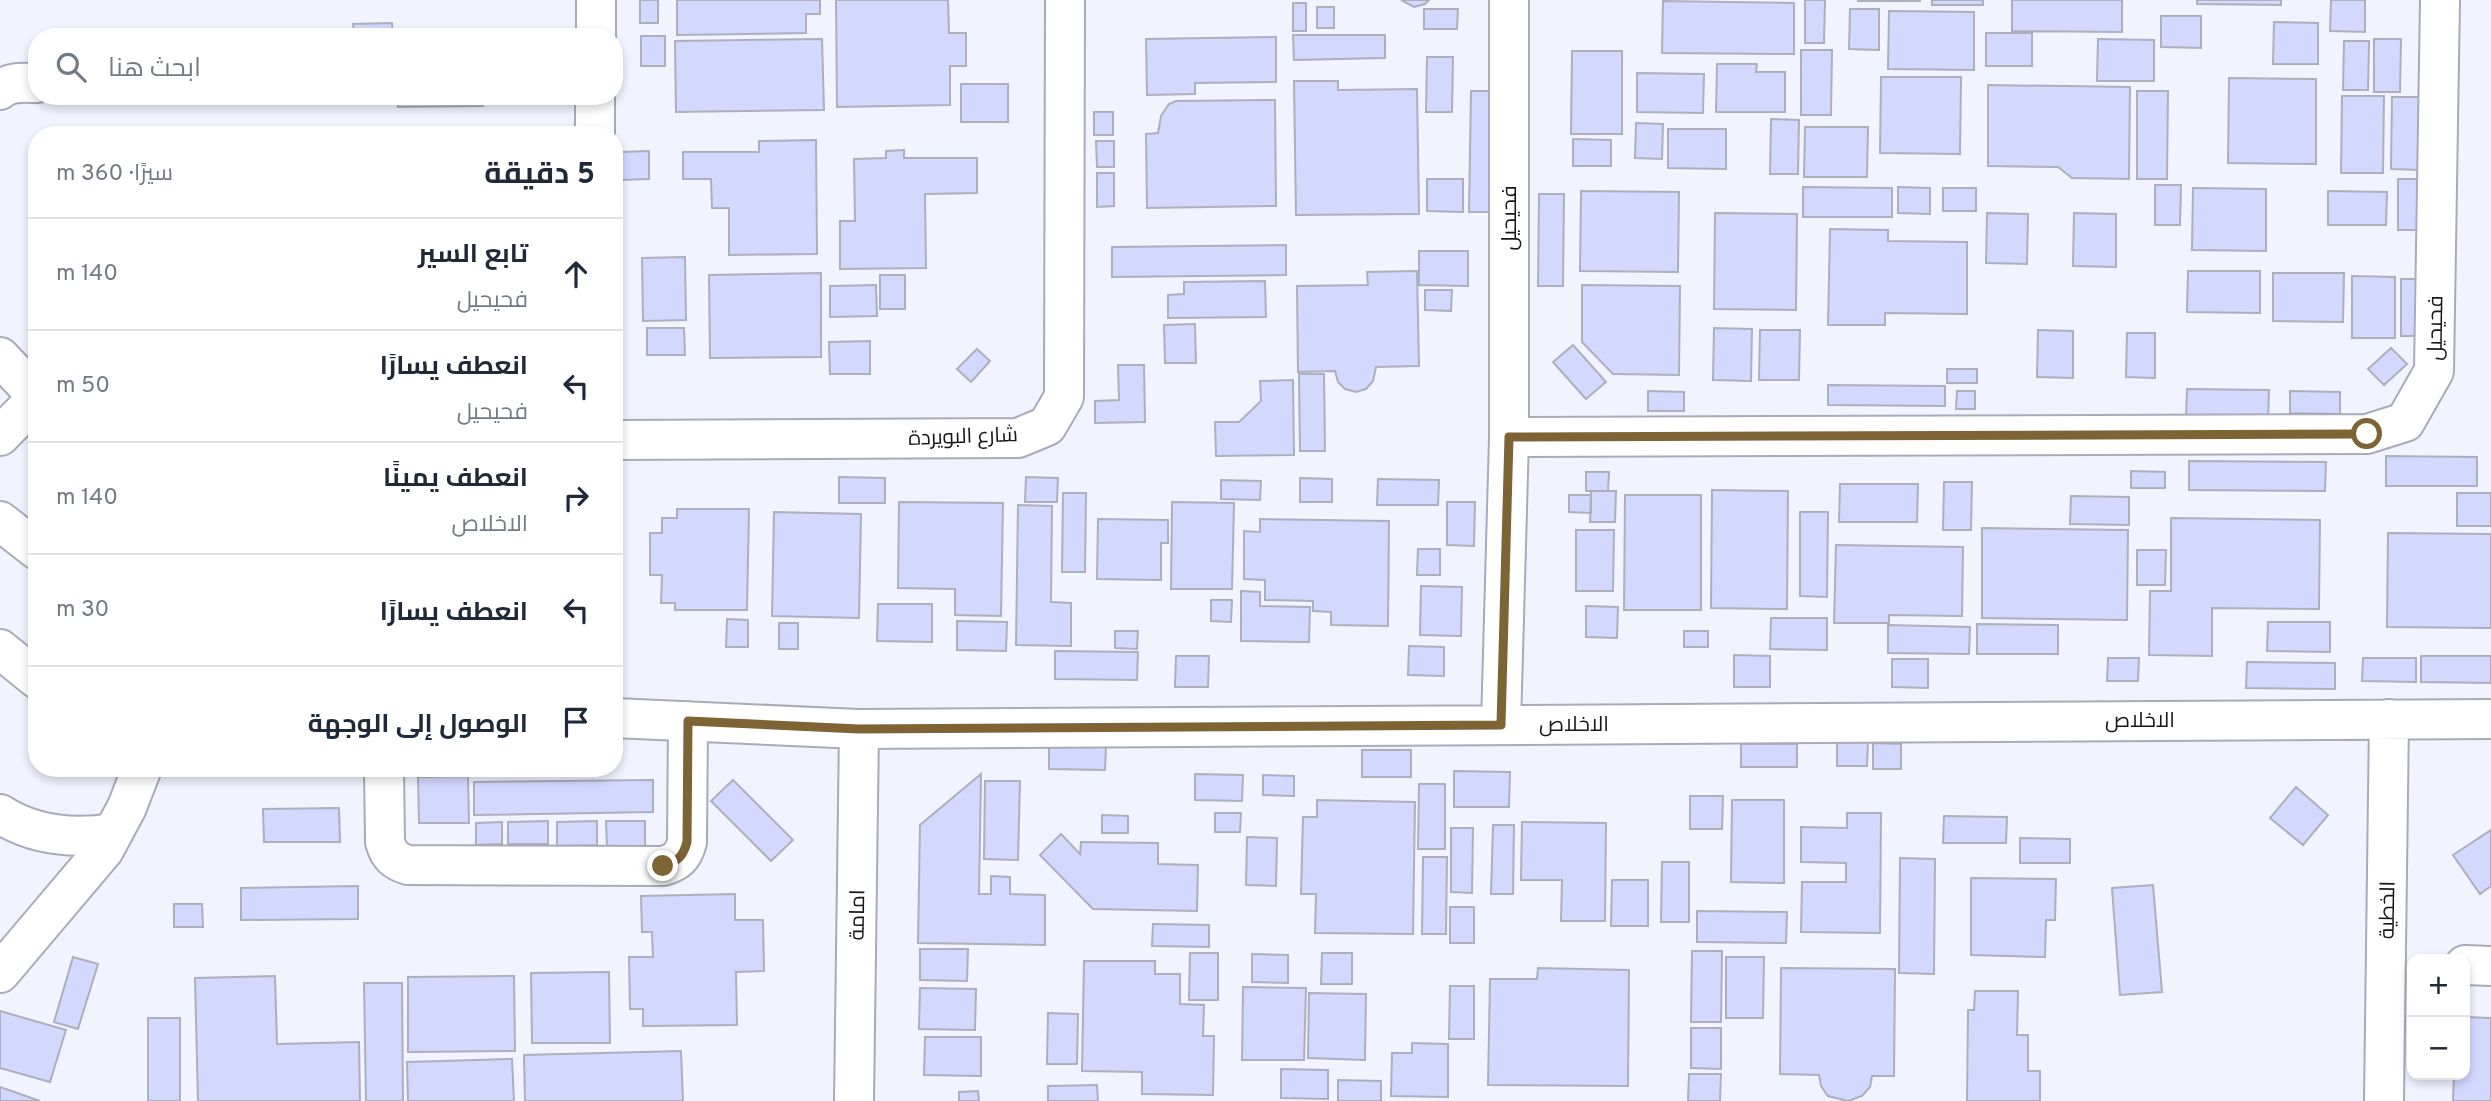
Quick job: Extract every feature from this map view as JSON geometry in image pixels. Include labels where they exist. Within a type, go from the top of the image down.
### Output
[{"type":"street","points":[[596,0],[596,28]]},
{"type":"street","name":"شارع البويردة","points":[[623,440],[1018,438],[1047,426],[1064,397],[1065,0]]},
{"type":"street","name":"فحيحيل","points":[[1501,725],[1509,437],[1509,0]]},
{"type":"street","name":"فحيحيل","points":[[1509,437],[2367,434],[2405,422],[2434,370],[2440,0]]},
{"type":"street","points":[[0,90],[5,85],[28,83]]},
{"type":"street","points":[[595,105],[595,126]]},
{"type":"street","points":[[0,356],[28,387]]},
{"type":"street","points":[[0,436],[28,406]]},
{"type":"street","points":[[0,521],[28,543]]},
{"type":"street","points":[[0,649],[28,672]]},
{"type":"street","name":"الاخلاص","points":[[623,718],[859,729],[2491,719]]},
{"type":"street","name":"الخطية","points":[[2384,1101],[2399,964],[2389,719]]},
{"type":"street","points":[[384,777],[385,842],[388,853],[397,861],[408,865],[663,866],[675,863],[684,854],[687,842],[688,721]]},
{"type":"street","name":"امامة","points":[[854,1101],[859,729]]},
{"type":"street","points":[[0,973],[93,865],[127,807],[139,777]]},
{"type":"street","points":[[0,814],[23,826],[45,832],[91,836],[113,833]]},
{"type":"street","points":[[2470,965],[2491,966]]},
{"type":"building","points":[[640,0],[658,0],[658,23],[640,23]]},
{"type":"building","points":[[677,0],[820,0],[820,14],[806,14],[806,33],[677,35]]},
{"type":"building","points":[[836,0],[948,0],[949,33],[966,33],[966,66],[950,66],[950,105],[837,107]]},
{"type":"building","points":[[1401,0],[1429,0],[1414,7]]},
{"type":"building","points":[[1805,0],[1825,0],[1824,43],[1805,43]]},
{"type":"building","points":[[1920,0],[1920,1],[1858,1]]},
{"type":"building","points":[[1932,0],[1983,0],[1983,5],[1932,5]]},
{"type":"building","points":[[2012,0],[2122,0],[2122,32],[2012,31]]},
{"type":"building","points":[[2197,0],[2281,0],[2281,5],[2197,4]]},
{"type":"building","points":[[2331,0],[2365,0],[2365,32],[2330,31]]},
{"type":"building","points":[[1663,1],[1794,3],[1794,54],[1662,53]]},
{"type":"building","points":[[1293,3],[1306,3],[1306,31],[1293,31]]},
{"type":"building","points":[[1317,7],[1334,7],[1334,28],[1317,28]]},
{"type":"building","points":[[1424,9],[1458,9],[1457,29],[1424,29]]},
{"type":"building","points":[[1850,9],[1879,9],[1879,50],[1849,49]]},
{"type":"building","points":[[1889,11],[1974,12],[1974,70],[1888,69]]},
{"type":"building","points":[[2161,16],[2201,16],[2201,48],[2161,47]]},
{"type":"building","points":[[2274,22],[2318,23],[2318,64],[2273,64]]},
{"type":"building","points":[[392,23],[392,28],[353,28],[353,24]]},
{"type":"building","points":[[1986,33],[2032,33],[2032,66],[1986,66]]},
{"type":"building","points":[[1293,35],[1385,35],[1385,58],[1294,60]]},
{"type":"building","points":[[641,36],[665,36],[665,66],[641,66]]},
{"type":"building","points":[[1276,37],[1276,82],[1195,83],[1195,94],[1147,95],[1146,39]]},
{"type":"building","points":[[822,39],[824,110],[676,112],[675,41]]},
{"type":"building","points":[[2098,39],[2154,40],[2154,81],[2097,81]]},
{"type":"building","points":[[2374,39],[2401,39],[2400,92],[2374,92]]},
{"type":"building","points":[[2344,41],[2369,41],[2368,90],[2343,90]]},
{"type":"building","points":[[1801,50],[1832,50],[1831,115],[1801,115]]},
{"type":"building","points":[[1572,51],[1622,51],[1622,134],[1571,134]]},
{"type":"building","points":[[1427,57],[1453,57],[1452,112],[1426,112]]},
{"type":"building","points":[[1717,64],[1757,64],[1756,72],[1785,72],[1785,112],[1716,112]]},
{"type":"building","points":[[1637,73],[1704,74],[1703,113],[1637,112]]},
{"type":"building","points":[[1881,77],[1961,77],[1960,154],[1880,153]]},
{"type":"building","points":[[2229,78],[2316,79],[2316,164],[2228,163]]},
{"type":"building","points":[[1294,81],[1338,81],[1338,90],[1417,89],[1419,214],[1296,215]]},
{"type":"building","points":[[961,84],[1008,84],[1008,122],[961,122]]},
{"type":"building","points":[[1988,85],[2130,87],[2129,179],[2072,178],[2058,167],[1988,166]]},
{"type":"building","points":[[1471,91],[1500,91],[1499,212],[1469,212]]},
{"type":"building","points":[[2137,91],[2168,91],[2167,179],[2137,179]]},
{"type":"building","points":[[2342,96],[2384,96],[2383,173],[2341,173]]},
{"type":"building","points":[[2392,97],[2422,97],[2421,170],[2391,169]]},
{"type":"building","points":[[1275,100],[1276,206],[1147,208],[1146,134],[1158,133],[1161,116],[1169,104],[1176,101]]},
{"type":"building","points":[[398,105],[483,105],[483,106]]},
{"type":"building","points":[[1094,112],[1113,112],[1113,135],[1094,135]]},
{"type":"building","points":[[1771,119],[1799,120],[1798,174],[1770,174]]},
{"type":"building","points":[[1636,123],[1663,124],[1662,159],[1635,158]]},
{"type":"building","points":[[1805,127],[1868,127],[1867,177],[1804,177]]},
{"type":"building","points":[[1668,129],[1726,129],[1726,169],[1668,168]]},
{"type":"building","points":[[1573,139],[1611,140],[1611,166],[1573,166]]},
{"type":"building","points":[[816,140],[817,254],[729,255],[729,208],[712,208],[711,179],[683,179],[683,152],[759,152],[759,141]]},
{"type":"building","points":[[1096,141],[1114,141],[1114,167],[1097,167]]},
{"type":"building","points":[[904,150],[904,158],[977,158],[977,193],[925,194],[926,268],[840,269],[840,221],[855,221],[854,159],[886,158],[886,151]]},
{"type":"building","points":[[649,151],[649,179],[623,180],[623,152]]},
{"type":"building","points":[[1097,173],[1114,173],[1114,206],[1097,207]]},
{"type":"building","points":[[1427,179],[1463,179],[1463,212],[1427,211]]},
{"type":"building","points":[[2398,179],[2418,179],[2417,230],[2398,230]]},
{"type":"building","points":[[2155,185],[2181,185],[2180,225],[2155,225]]},
{"type":"building","points":[[1803,187],[1892,188],[1892,217],[1803,217]]},
{"type":"building","points":[[1898,187],[1930,188],[1930,214],[1898,213]]},
{"type":"building","points":[[1943,188],[1976,188],[1976,211],[1943,211]]},
{"type":"building","points":[[2193,188],[2266,189],[2266,251],[2192,250]]},
{"type":"building","points":[[1581,191],[1679,192],[1678,272],[1580,271]]},
{"type":"building","points":[[2328,191],[2387,192],[2386,225],[2328,225]]},
{"type":"building","points":[[1539,194],[1564,194],[1563,286],[1538,286]]},
{"type":"building","points":[[1715,213],[1797,214],[1796,310],[1714,309]]},
{"type":"building","points":[[1987,213],[2028,214],[2027,264],[1986,263]]},
{"type":"building","points":[[2074,213],[2116,214],[2116,267],[2073,266]]},
{"type":"building","points":[[1830,229],[1888,230],[1888,241],[1967,242],[1967,314],[1885,313],[1885,325],[1828,325]]},
{"type":"building","points":[[1286,245],[1286,275],[1112,277],[1112,247]]},
{"type":"building","points":[[1419,251],[1468,251],[1468,286],[1419,285]]},
{"type":"building","points":[[685,257],[686,320],[643,321],[642,258]]},
{"type":"building","points":[[1417,271],[1419,366],[1376,367],[1373,381],[1366,389],[1356,392],[1345,389],[1338,382],[1335,371],[1298,372],[1297,286],[1368,285],[1367,272]]},
{"type":"building","points":[[2188,271],[2260,271],[2260,313],[2187,312]]},
{"type":"building","points":[[821,273],[821,357],[710,358],[709,275]]},
{"type":"building","points":[[2273,273],[2344,273],[2343,322],[2273,321]]},
{"type":"building","points":[[880,275],[905,275],[905,309],[880,309]]},
{"type":"building","points":[[2352,276],[2395,277],[2395,338],[2352,338]]},
{"type":"building","points":[[2401,279],[2422,279],[2421,336],[2401,336]]},
{"type":"building","points":[[1265,281],[1266,317],[1168,318],[1168,295],[1184,294],[1184,282]]},
{"type":"building","points":[[876,285],[877,316],[830,317],[830,286]]},
{"type":"building","points":[[1582,285],[1680,286],[1679,375],[1613,374],[1582,342]]},
{"type":"building","points":[[1425,290],[1452,290],[1451,311],[1425,310]]},
{"type":"building","points":[[1195,324],[1196,363],[1165,363],[1164,325]]},
{"type":"building","points":[[647,328],[684,328],[685,355],[647,355]]},
{"type":"building","points":[[1714,328],[1752,329],[1751,381],[1713,380]]},
{"type":"building","points":[[1760,330],[1800,330],[1799,380],[1759,380]]},
{"type":"building","points":[[2038,330],[2073,331],[2073,378],[2037,377]]},
{"type":"building","points":[[2127,333],[2155,333],[2155,378],[2126,377]]},
{"type":"building","points":[[870,341],[870,374],[830,374],[829,342]]},
{"type":"building","points":[[1573,345],[1606,382],[1586,399],[1553,362]]},
{"type":"building","points":[[2391,348],[2407,364],[2384,385],[2368,369]]},
{"type":"building","points":[[977,349],[990,361],[971,382],[957,369]]},
{"type":"building","points":[[1118,365],[1144,365],[1145,422],[1095,423],[1095,401],[1119,400]]},
{"type":"building","points":[[1947,369],[1977,369],[1977,383],[1947,383]]},
{"type":"building","points":[[1299,374],[1324,374],[1325,451],[1300,451]]},
{"type":"building","points":[[1293,380],[1294,455],[1216,456],[1215,422],[1239,422],[1261,401],[1260,381]]},
{"type":"building","points":[[1828,385],[1945,386],[1945,406],[1828,405]]},
{"type":"building","points":[[2187,389],[2269,390],[2268,419],[2186,418]]},
{"type":"building","points":[[1648,391],[1684,392],[1684,411],[1648,411]]},
{"type":"building","points":[[1957,391],[1975,391],[1975,409],[1956,409]]},
{"type":"building","points":[[2290,391],[2340,392],[2340,414],[2290,413]]},
{"type":"building","points":[[2386,456],[2477,457],[2477,486],[2386,486]]},
{"type":"building","points":[[2189,461],[2326,462],[2325,491],[2189,490]]},
{"type":"building","points":[[2131,471],[2165,472],[2165,488],[2131,488]]},
{"type":"building","points":[[1586,472],[1609,472],[1608,491],[1586,491]]},
{"type":"building","points":[[839,477],[885,478],[885,503],[839,503]]},
{"type":"building","points":[[1026,477],[1058,478],[1057,502],[1025,502]]},
{"type":"building","points":[[1300,478],[1332,479],[1332,502],[1300,502]]},
{"type":"building","points":[[1378,479],[1439,480],[1438,505],[1377,505]]},
{"type":"building","points":[[1221,480],[1261,481],[1260,500],[1221,499]]},
{"type":"building","points":[[1944,482],[1972,482],[1971,530],[1943,530]]},
{"type":"building","points":[[1840,484],[1918,484],[1917,522],[1839,522]]},
{"type":"building","points":[[1712,490],[1788,491],[1787,609],[1711,608]]},
{"type":"building","points":[[1591,491],[1616,491],[1615,522],[1590,522]]},
{"type":"building","points":[[1063,493],[1086,493],[1085,572],[1062,572]]},
{"type":"building","points":[[2457,493],[2491,493],[2491,526],[2457,526]]},
{"type":"building","points":[[1569,495],[1591,495],[1591,513],[1569,512]]},
{"type":"building","points":[[1625,495],[1701,495],[1701,610],[1624,610]]},
{"type":"building","points":[[2071,496],[2129,497],[2129,525],[2070,524]]},
{"type":"building","points":[[899,502],[1003,503],[1001,616],[955,615],[955,589],[898,588]]},
{"type":"building","points":[[1172,502],[1234,503],[1232,589],[1171,589]]},
{"type":"building","points":[[1447,502],[1475,502],[1474,546],[1447,545]]},
{"type":"building","points":[[1018,505],[1052,506],[1051,602],[1071,603],[1071,646],[1016,645]]},
{"type":"building","points":[[677,509],[749,509],[747,610],[675,610],[675,603],[661,603],[662,575],[650,575],[650,533],[662,533],[662,518],[677,518]]},
{"type":"building","points":[[774,512],[861,514],[859,618],[772,616]]},
{"type":"building","points":[[1800,512],[1828,512],[1827,597],[1800,596]]},
{"type":"building","points":[[2171,518],[2320,520],[2319,609],[2212,608],[2212,656],[2149,655],[2150,591],[2171,591]]},
{"type":"building","points":[[1098,519],[1168,520],[1168,543],[1161,543],[1161,580],[1097,579]]},
{"type":"building","points":[[1260,519],[1389,521],[1388,626],[1331,625],[1331,612],[1313,611],[1313,601],[1265,600],[1265,580],[1244,579],[1244,531],[1260,532]]},
{"type":"building","points":[[1982,528],[2128,530],[2127,620],[1982,618]]},
{"type":"building","points":[[1576,530],[1614,530],[1613,591],[1576,591]]},
{"type":"building","points":[[2388,533],[2491,534],[2491,628],[2387,627]]},
{"type":"building","points":[[1836,545],[1963,547],[1962,616],[1889,615],[1889,623],[1834,623]]},
{"type":"building","points":[[1418,549],[1440,549],[1440,575],[1417,575]]},
{"type":"building","points":[[2137,550],[2166,550],[2165,585],[2137,585]]},
{"type":"building","points":[[1421,586],[1462,587],[1461,636],[1420,635]]},
{"type":"building","points":[[1241,591],[1260,592],[1260,606],[1310,607],[1309,642],[1241,641]]},
{"type":"building","points":[[1211,600],[1232,600],[1231,622],[1211,621]]},
{"type":"building","points":[[878,604],[932,604],[932,642],[877,641]]},
{"type":"building","points":[[1586,606],[1618,607],[1617,638],[1586,637]]},
{"type":"building","points":[[1771,618],[1827,618],[1827,650],[1770,649]]},
{"type":"building","points":[[727,619],[748,620],[748,647],[726,647]]},
{"type":"building","points":[[957,621],[1007,622],[1006,651],[957,650]]},
{"type":"building","points":[[2268,622],[2330,622],[2330,652],[2267,651]]},
{"type":"building","points":[[779,623],[798,623],[798,649],[779,649]]},
{"type":"building","points":[[1977,624],[2058,625],[2058,654],[1977,654]]},
{"type":"building","points":[[1888,625],[1970,627],[1969,654],[1888,653]]},
{"type":"building","points":[[1115,631],[1138,631],[1137,649],[1115,648]]},
{"type":"building","points":[[1684,631],[1708,631],[1708,647],[1684,647]]},
{"type":"building","points":[[1409,646],[1444,647],[1444,676],[1408,675]]},
{"type":"building","points":[[1055,651],[1138,652],[1137,680],[1055,679]]},
{"type":"building","points":[[1734,655],[1770,656],[1770,687],[1734,687]]},
{"type":"building","points":[[1176,656],[1209,656],[1208,687],[1175,687]]},
{"type":"building","points":[[2421,656],[2491,656],[2491,683],[2421,682]]},
{"type":"building","points":[[2108,658],[2139,658],[2138,681],[2107,681]]},
{"type":"building","points":[[2363,658],[2416,658],[2416,682],[2362,681]]},
{"type":"building","points":[[1892,659],[1928,659],[1928,688],[1892,687]]},
{"type":"building","points":[[2247,662],[2335,663],[2335,689],[2246,688]]},
{"type":"building","points":[[1837,741],[1868,742],[1867,766],[1837,766]]},
{"type":"building","points":[[1873,743],[1901,744],[1901,769],[1873,769]]},
{"type":"building","points":[[1741,744],[1797,744],[1797,767],[1741,767]]},
{"type":"building","points":[[1049,746],[1106,747],[1105,770],[1049,769]]},
{"type":"building","points":[[1362,750],[1411,750],[1411,777],[1362,777]]},
{"type":"building","points":[[1454,771],[1510,772],[1509,807],[1454,807]]},
{"type":"building","points":[[981,774],[979,894],[991,894],[991,876],[1010,877],[1010,894],[1045,895],[1045,945],[918,943],[920,825]]},
{"type":"building","points":[[1195,774],[1243,775],[1242,801],[1195,800]]},
{"type":"building","points":[[1263,775],[1294,776],[1294,796],[1263,795]]},
{"type":"building","points":[[418,777],[468,777],[469,823],[419,823]]},
{"type":"building","points":[[653,780],[653,812],[474,815],[474,782]]},
{"type":"building","points":[[733,780],[793,840],[771,861],[711,801]]},
{"type":"building","points":[[985,781],[1020,781],[1018,860],[984,859]]},
{"type":"building","points":[[1419,784],[1445,784],[1445,849],[1418,849]]},
{"type":"building","points":[[2296,787],[2328,815],[2303,845],[2270,818]]},
{"type":"building","points":[[1690,796],[1723,796],[1722,829],[1690,829]]},
{"type":"building","points":[[1317,800],[1415,802],[1413,934],[1315,933],[1316,894],[1301,894],[1303,817],[1317,817]]},
{"type":"building","points":[[1732,800],[1784,800],[1784,883],[1731,882]]},
{"type":"building","points":[[339,808],[340,842],[264,842],[263,809]]},
{"type":"building","points":[[1215,813],[1241,813],[1240,832],[1215,832]]},
{"type":"building","points":[[1847,813],[1881,813],[1880,933],[1801,932],[1802,882],[1846,882],[1846,863],[1801,862],[1801,827],[1847,828]]},
{"type":"building","points":[[1102,815],[1128,816],[1128,833],[1102,833]]},
{"type":"building","points":[[1944,816],[2007,817],[2006,843],[1943,843]]},
{"type":"building","points":[[548,821],[548,844],[508,844],[508,822]]},
{"type":"building","points":[[597,821],[597,845],[557,846],[557,822]]},
{"type":"building","points":[[606,821],[645,821],[645,846],[607,847]]},
{"type":"building","points":[[502,822],[502,844],[476,845],[476,823]]},
{"type":"building","points":[[1522,822],[1606,823],[1605,921],[1561,921],[1562,880],[1521,880]]},
{"type":"building","points":[[1493,825],[1514,825],[1513,894],[1491,894]]},
{"type":"building","points":[[1451,828],[1473,828],[1472,893],[1451,892]]},
{"type":"building","points":[[2491,830],[2491,886],[2480,894],[2453,855]]},
{"type":"building","points":[[1061,834],[1080,854],[1081,842],[1158,843],[1158,864],[1198,865],[1197,911],[1093,909],[1040,855]]},
{"type":"building","points":[[1247,837],[1277,838],[1276,886],[1246,885]]},
{"type":"building","points":[[2020,838],[2070,839],[2070,863],[2020,863]]},
{"type":"building","points":[[1423,857],[1447,857],[1446,934],[1422,934]]},
{"type":"building","points":[[1900,858],[1935,859],[1934,974],[1899,973]]},
{"type":"building","points":[[1662,862],[1689,862],[1689,922],[1661,922]]},
{"type":"building","points":[[1971,878],[2056,879],[2055,920],[2046,920],[2045,957],[1971,955]]},
{"type":"building","points":[[1612,880],[1648,880],[1648,926],[1611,926]]},
{"type":"building","points":[[2153,885],[2162,992],[2120,995],[2112,888]]},
{"type":"building","points":[[358,886],[358,919],[241,920],[241,888]]},
{"type":"building","points":[[735,894],[735,920],[763,920],[764,971],[736,972],[737,1025],[643,1026],[643,1009],[630,1009],[629,957],[653,957],[652,932],[642,932],[641,896]]},
{"type":"building","points":[[174,904],[202,904],[203,927],[174,927]]},
{"type":"building","points":[[1450,907],[1474,907],[1474,943],[1450,943]]},
{"type":"building","points":[[1697,911],[1787,912],[1786,943],[1697,942]]},
{"type":"building","points":[[1153,924],[1209,925],[1209,947],[1152,946]]},
{"type":"building","points":[[920,949],[968,949],[967,981],[920,980]]},
{"type":"building","points":[[1692,951],[1722,951],[1721,1022],[1691,1022]]},
{"type":"building","points":[[1190,953],[1218,953],[1218,1000],[1189,1000]]},
{"type":"building","points":[[1322,953],[1352,953],[1352,984],[1321,984]]},
{"type":"building","points":[[1252,954],[1288,955],[1288,983],[1252,982]]},
{"type":"building","points":[[73,957],[98,964],[78,1029],[54,1022]]},
{"type":"building","points":[[1726,957],[1764,957],[1763,1018],[1726,1018]]},
{"type":"building","points":[[1084,961],[1155,961],[1155,974],[1180,974],[1180,1004],[1204,1005],[1203,1036],[1214,1036],[1213,1095],[1142,1094],[1142,1072],[1082,1071]]},
{"type":"building","points":[[1538,968],[1629,970],[1628,1086],[1488,1085],[1490,979],[1537,979]]},
{"type":"building","points":[[1781,968],[1895,969],[1894,1076],[1872,1076],[1870,1087],[1862,1096],[1848,1101],[1828,1096],[1821,1086],[1819,1075],[1780,1074]]},
{"type":"building","points":[[609,972],[610,1043],[532,1043],[531,973]]},
{"type":"building","points":[[275,976],[277,1044],[359,1042],[360,1101],[198,1101],[195,978]]},
{"type":"building","points":[[514,976],[515,1051],[408,1052],[408,977]]},
{"type":"building","points":[[364,983],[402,983],[403,1101],[366,1101]]},
{"type":"building","points":[[1450,986],[1474,986],[1474,1039],[1449,1039]]},
{"type":"building","points":[[1243,987],[1306,988],[1304,1060],[1242,1060]]},
{"type":"building","points":[[920,988],[976,989],[975,1030],[919,1029]]},
{"type":"building","points":[[1975,991],[2018,991],[2017,1035],[2028,1035],[2028,1071],[2040,1071],[2040,1101],[1967,1101],[1968,1010],[1974,1010]]},
{"type":"building","points":[[1309,993],[1366,994],[1365,1060],[1308,1058]]},
{"type":"building","points":[[0,1011],[66,1030],[50,1082],[0,1068]]},
{"type":"building","points":[[1048,1013],[1078,1014],[1077,1064],[1047,1064]]},
{"type":"building","points":[[2470,1017],[2491,1018],[2491,1101],[2453,1101],[2454,1080],[2470,1080]]},
{"type":"building","points":[[148,1018],[180,1018],[180,1101],[148,1101]]},
{"type":"building","points":[[1691,1028],[1721,1028],[1721,1069],[1691,1068]]},
{"type":"building","points":[[925,1037],[981,1037],[981,1076],[924,1075]]},
{"type":"building","points":[[1412,1043],[1448,1044],[1448,1097],[1391,1096],[1392,1053],[1412,1053]]},
{"type":"building","points":[[681,1051],[683,1101],[525,1101],[524,1055]]},
{"type":"building","points":[[512,1059],[514,1101],[408,1101],[407,1062]]},
{"type":"building","points":[[1281,1069],[1328,1070],[1328,1099],[1281,1098]]},
{"type":"building","points":[[1689,1074],[1721,1074],[1720,1101],[1688,1101]]},
{"type":"building","points":[[1338,1080],[1381,1081],[1381,1101],[1338,1101]]},
{"type":"building","points":[[1097,1085],[1098,1101],[1048,1101],[1048,1086]]},
{"type":"building","points":[[0,1087],[40,1101],[0,1101]]},
{"type":"building","points":[[978,1091],[979,1101],[959,1101],[959,1092]]},
{"type":"route","points":[[663,866],[675,863],[684,854],[687,842],[688,721],[859,729],[1501,725],[1509,437],[2367,434]]}]
